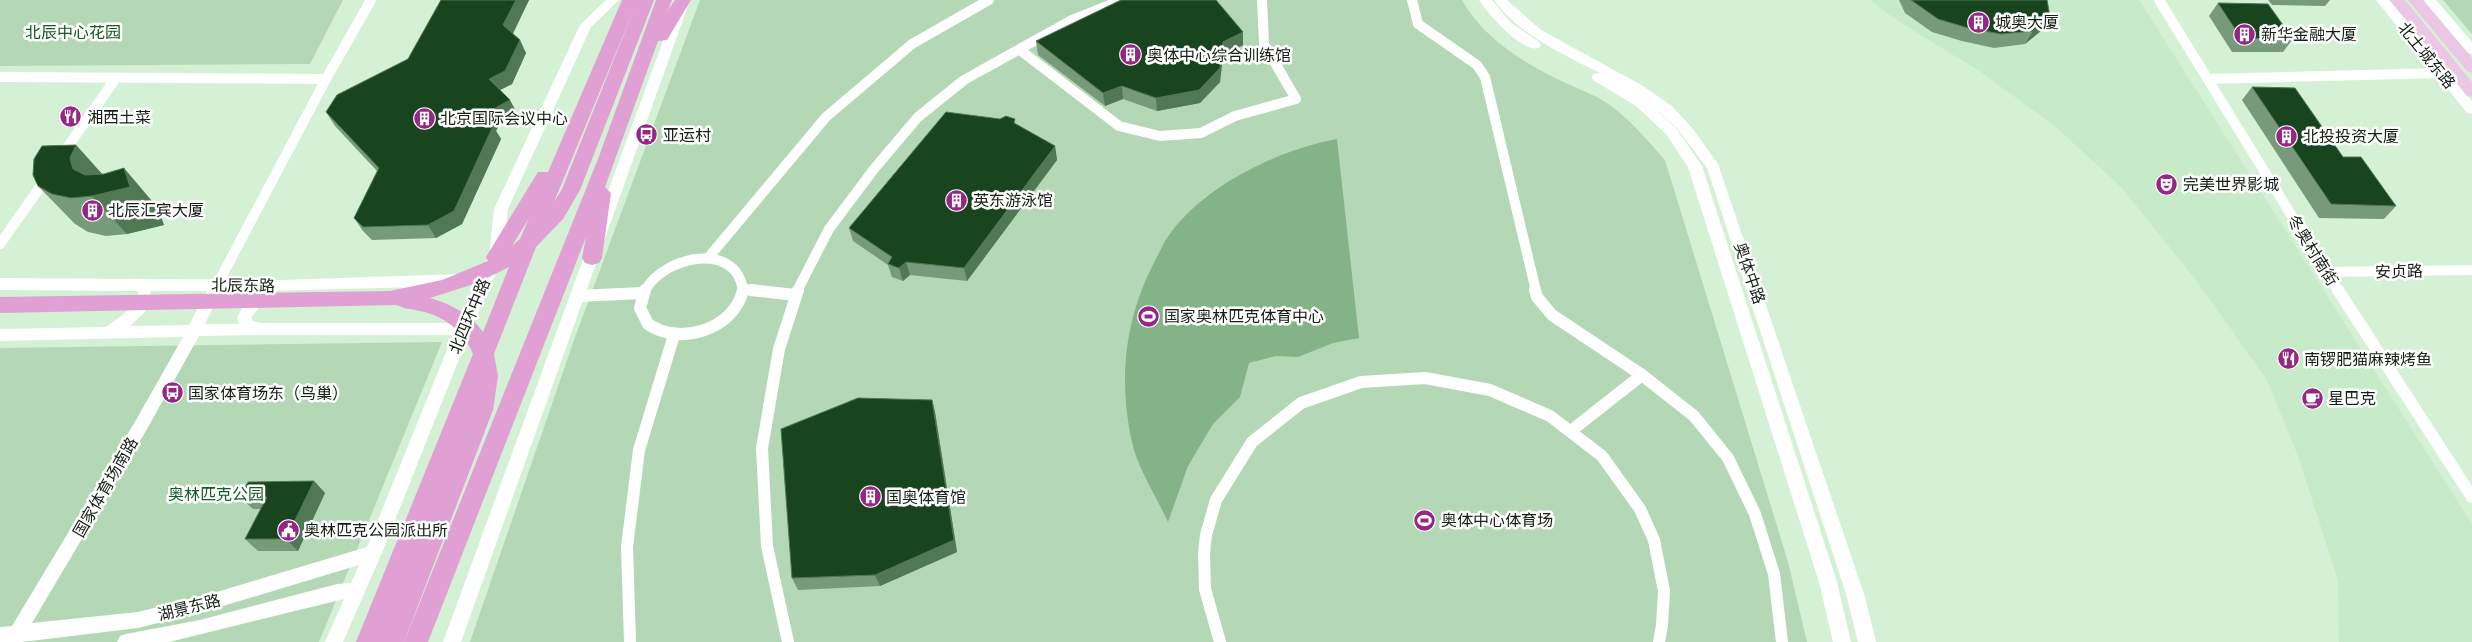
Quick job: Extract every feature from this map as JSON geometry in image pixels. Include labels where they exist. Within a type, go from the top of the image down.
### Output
[{"type":"highway","points":[[617,29],[619,0]]},
{"type":"highway","name":"北四环中路","points":[[368,642],[574,129],[630,0]]},
{"type":"highway","points":[[390,299],[428,292],[474,277],[499,265],[543,231],[560,212],[597,126],[646,0]]},
{"type":"highway","points":[[416,642],[607,159],[664,0]]},
{"type":"highway","points":[[637,73],[684,0]]},
{"type":"highway","points":[[496,257],[574,129]]},
{"type":"highway","points":[[592,258],[607,159]]},
{"type":"highway","points":[[0,305],[390,299],[419,302],[444,310],[462,320],[481,345],[488,373],[482,410],[446,507],[392,642]]},
{"type":"main road","name":"北土城东路","points":[[2397,0],[2472,92]]},
{"type":"main road","name":"北土城东路","points":[[2415,0],[2472,68]]},
{"type":"street","points":[[216,285],[326,79],[371,0]]},
{"type":"street","points":[[594,19],[602,0]]},
{"type":"street","name":"北四环中路","points":[[334,642],[373,553],[463,329],[496,257],[501,209],[586,25],[613,0]]},
{"type":"street","points":[[452,642],[684,0]]},
{"type":"street","points":[[708,258],[826,117],[912,44],[989,0]]},
{"type":"street","points":[[788,642],[768,546],[762,448],[779,348],[795,295],[829,229],[874,170],[918,118],[964,80],[1070,21],[1122,0]]},
{"type":"street","points":[[1020,50],[1119,126],[1160,136],[1201,133],[1235,116],[1296,99],[1264,44],[1262,0]]},
{"type":"street","points":[[1412,0],[1418,24],[1477,64],[1485,76],[1537,297],[1552,315],[1642,375],[1694,416],[1728,458],[1755,514],[1774,574],[1782,642]]},
{"type":"street","name":"奥体中路","points":[[1485,0],[1506,25],[1540,49],[1606,81],[1641,103],[1671,131],[1695,166],[1828,582],[1842,642]]},
{"type":"street","name":"奥体中路","points":[[1500,0],[1513,16],[1534,33],[1557,47],[1603,68],[1661,104],[1686,130],[1713,167],[1855,594],[1867,642]]},
{"type":"street","name":"冬奥村南街","points":[[2159,0],[2326,272],[2472,497]]},
{"type":"street","name":"北土城东路","points":[[2382,0],[2472,110]]},
{"type":"street","points":[[2429,0],[2472,50]]},
{"type":"street","points":[[2208,79],[2442,73]]},
{"type":"street","points":[[0,77],[326,79]]},
{"type":"street","points":[[0,244],[116,78]]},
{"type":"street","points":[[708,258],[722,261],[734,267],[742,277],[744,289],[740,301],[732,312],[721,322],[706,330],[674,335],[660,332],[649,325],[642,316],[640,305],[642,293],[650,281],[676,263],[708,258]]},
{"type":"street","name":"安贞路","points":[[2326,272],[2472,270]]},
{"type":"street","name":"北辰东路","points":[[0,284],[281,286],[485,279]]},
{"type":"street","points":[[110,332],[130,320],[140,309],[145,298],[144,293],[130,285]]},
{"type":"street","name":"国家体育场南路","points":[[10,637],[82,527],[195,330],[216,285]]},
{"type":"street","points":[[261,329],[247,324],[244,318],[258,295],[281,286]]},
{"type":"street","points":[[744,289],[795,295]]},
{"type":"street","points":[[578,296],[642,293]]},
{"type":"street","points":[[0,335],[261,329],[463,329]]},
{"type":"street","points":[[630,642],[627,547],[639,450],[674,335]]},
{"type":"street","points":[[1572,430],[1642,375]]},
{"type":"street","points":[[1220,642],[1208,606],[1203,572],[1205,538],[1213,506],[1226,476],[1245,450],[1268,427],[1294,408],[1324,394],[1356,384],[1390,378],[1441,379],[1476,385],[1510,396],[1542,411],[1572,430],[1591,446],[1618,475],[1636,502],[1647,523],[1658,553],[1664,592],[1664,615],[1659,642]]},
{"type":"street","name":"湖景东路","points":[[10,637],[138,620],[210,602],[373,553]]},
{"type":"street","name":"湖景东路","points":[[126,642],[200,628],[337,592],[357,591]]},
{"type":"shaded area","points":[[1870,0],[2139,0],[2472,524],[2472,642],[2339,642],[2338,580],[2298,456],[2267,380],[2196,280],[2123,189],[2055,126],[1978,70],[1898,21]]},
{"type":"shaded area","points":[[1337,139],[1359,338],[1333,343],[1298,357],[1276,356],[1249,363],[1240,397],[1213,424],[1188,466],[1168,522],[1137,459],[1129,425],[1126,401],[1125,376],[1130,328],[1145,281],[1169,235],[1202,200],[1244,172],[1267,161],[1314,144]]},
{"type":"green space","name":"北辰中心花园","points":[[0,0],[343,0],[310,64],[0,66]]},
{"type":"green space","name":"国家奥林匹克体育中心","points":[[700,0],[1462,0],[1480,25],[1503,46],[1543,72],[1597,97],[1611,106],[1636,128],[1665,160],[1788,562],[1807,642],[470,642],[574,340]]},
{"type":"green space","points":[[2443,0],[2472,0],[2472,34]]},
{"type":"green space","name":"奥林匹克公园","points":[[442,342],[319,642],[0,642],[0,348]]},
{"type":"building","name":"北京国际会议中心","points":[[441,0],[516,0],[503,25],[520,40],[505,71],[489,79],[510,100],[493,109],[487,120],[493,126],[454,211],[428,225],[363,227],[354,218],[379,168],[326,112],[337,95],[408,59]]},
{"type":"building","name":"奥体中心综合训练馆","points":[[1121,0],[1216,0],[1243,32],[1223,42],[1220,68],[1199,90],[1156,98],[1122,86],[1103,93],[1036,41]]},
{"type":"building","name":"城奥大厦","points":[[1911,0],[2047,0],[2050,17],[2033,31],[2001,34],[1968,28],[1938,19]]},
{"type":"building","points":[[2218,3],[2268,4],[2293,39],[2241,38]]},
{"type":"building","points":[[2252,87],[2295,88],[2343,157],[2361,157],[2396,206],[2331,204]]},
{"type":"building","name":"英东游泳馆","points":[[946,112],[1000,119],[1006,116],[1015,119],[1014,123],[1055,146],[964,268],[906,262],[899,268],[888,264],[892,257],[849,228]]},
{"type":"building","points":[[76,145],[70,158],[73,169],[85,175],[104,174],[124,168],[130,187],[92,196],[71,198],[52,194],[38,186],[33,175],[34,159],[42,146]]},
{"type":"building","name":"国奥体育馆","points":[[858,398],[932,400],[954,540],[875,575],[792,578],[781,429]]},
{"type":"building","points":[[314,481],[286,539],[245,539],[267,497],[240,497],[248,482]]},
{"type":"place","name":"城奥大厦","points":[[1979,22]]},
{"type":"place","name":"新华金融大厦","points":[[2245,34]]},
{"type":"place","name":"奥体中心综合训练馆","points":[[1131,55]]},
{"type":"place","name":"湘西土菜","points":[[71,117]]},
{"type":"place","name":"北京国际会议中心","points":[[424,118]]},
{"type":"place","name":"亚运村","points":[[647,135]]},
{"type":"place","name":"北投投资大厦","points":[[2287,136]]},
{"type":"place","name":"完美世界影城","points":[[2167,184]]},
{"type":"place","name":"英东游泳馆","points":[[957,200]]},
{"type":"place","name":"北辰汇宾大厦","points":[[92,210]]},
{"type":"place","name":"国家奥林匹克体育中心","points":[[1148,316]]},
{"type":"place","name":"南锣肥猫麻辣烤鱼","points":[[2288,359]]},
{"type":"place","name":"国家体育场东（鸟巢）","points":[[172,393]]},
{"type":"place","name":"星巴克","points":[[2312,398]]},
{"type":"place","name":"国奥体育馆","points":[[870,497]]},
{"type":"place","name":"奥体中心体育场","points":[[1425,520]]},
{"type":"place","name":"奥林匹克公园派出所","points":[[288,530]]}]
